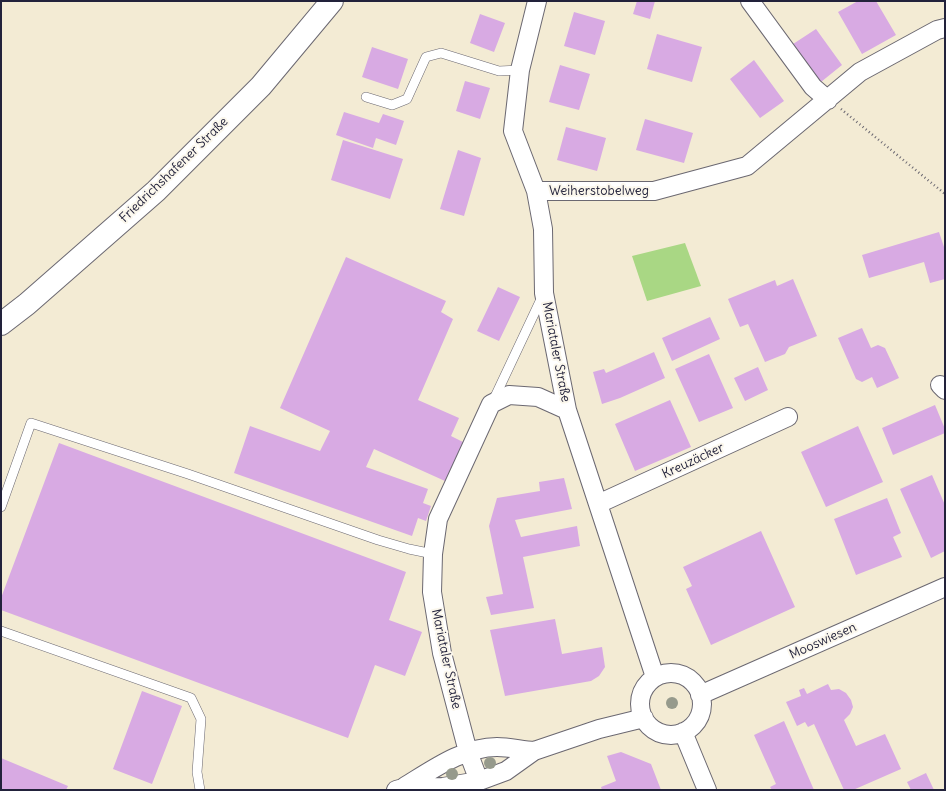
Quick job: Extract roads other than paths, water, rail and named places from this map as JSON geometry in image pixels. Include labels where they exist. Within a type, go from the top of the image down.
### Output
[{"type":"main road","name":"Friedrichshafener Straße","points":[[1,324],[27,304],[156,191],[261,86],[332,1]]},
{"type":"street","name":"Mariataler Straße","points":[[537,1],[520,70],[513,131],[536,191],[543,229],[544,293],[568,410]]},
{"type":"street","points":[[750,1],[813,88],[828,100]]},
{"type":"street","name":"Weiherstobelweg","points":[[536,191],[654,191],[747,166],[860,72],[937,30],[945,28]]},
{"type":"street","name":"Mariataler Straße","points":[[468,752],[442,653],[432,592],[433,554],[438,519],[491,404],[509,395],[538,398],[568,410]]},
{"type":"street","points":[[568,410],[655,678]]},
{"type":"street","name":"Kreuzäcker","points":[[598,504],[788,417]]},
{"type":"street","name":"Mooswiesen","points":[[700,695],[945,587]]},
{"type":"street","points":[[668,673],[682,675],[690,680],[697,687],[700,695],[702,704],[698,717],[690,728],[674,734],[665,734],[656,731],[644,718],[641,709],[643,691],[648,683],[655,678],[668,673]]},
{"type":"street","points":[[399,789],[443,787],[479,781],[506,771],[534,751],[599,729],[644,718]]},
{"type":"street","points":[[682,732],[707,790]]},
{"type":"street","points":[[399,789],[468,752],[496,747],[534,751]]},
{"type":"street","points":[[468,752],[479,781]]},
{"type":"lane","points":[[366,97],[392,105],[407,99],[426,57],[441,53],[499,71],[520,70]]},
{"type":"lane","points":[[491,404],[544,293]]},
{"type":"lane","points":[[1,507],[31,423],[188,474],[378,540],[433,554]]},
{"type":"lane","points":[[1,631],[191,698],[200,719],[197,772],[200,790]]}]
